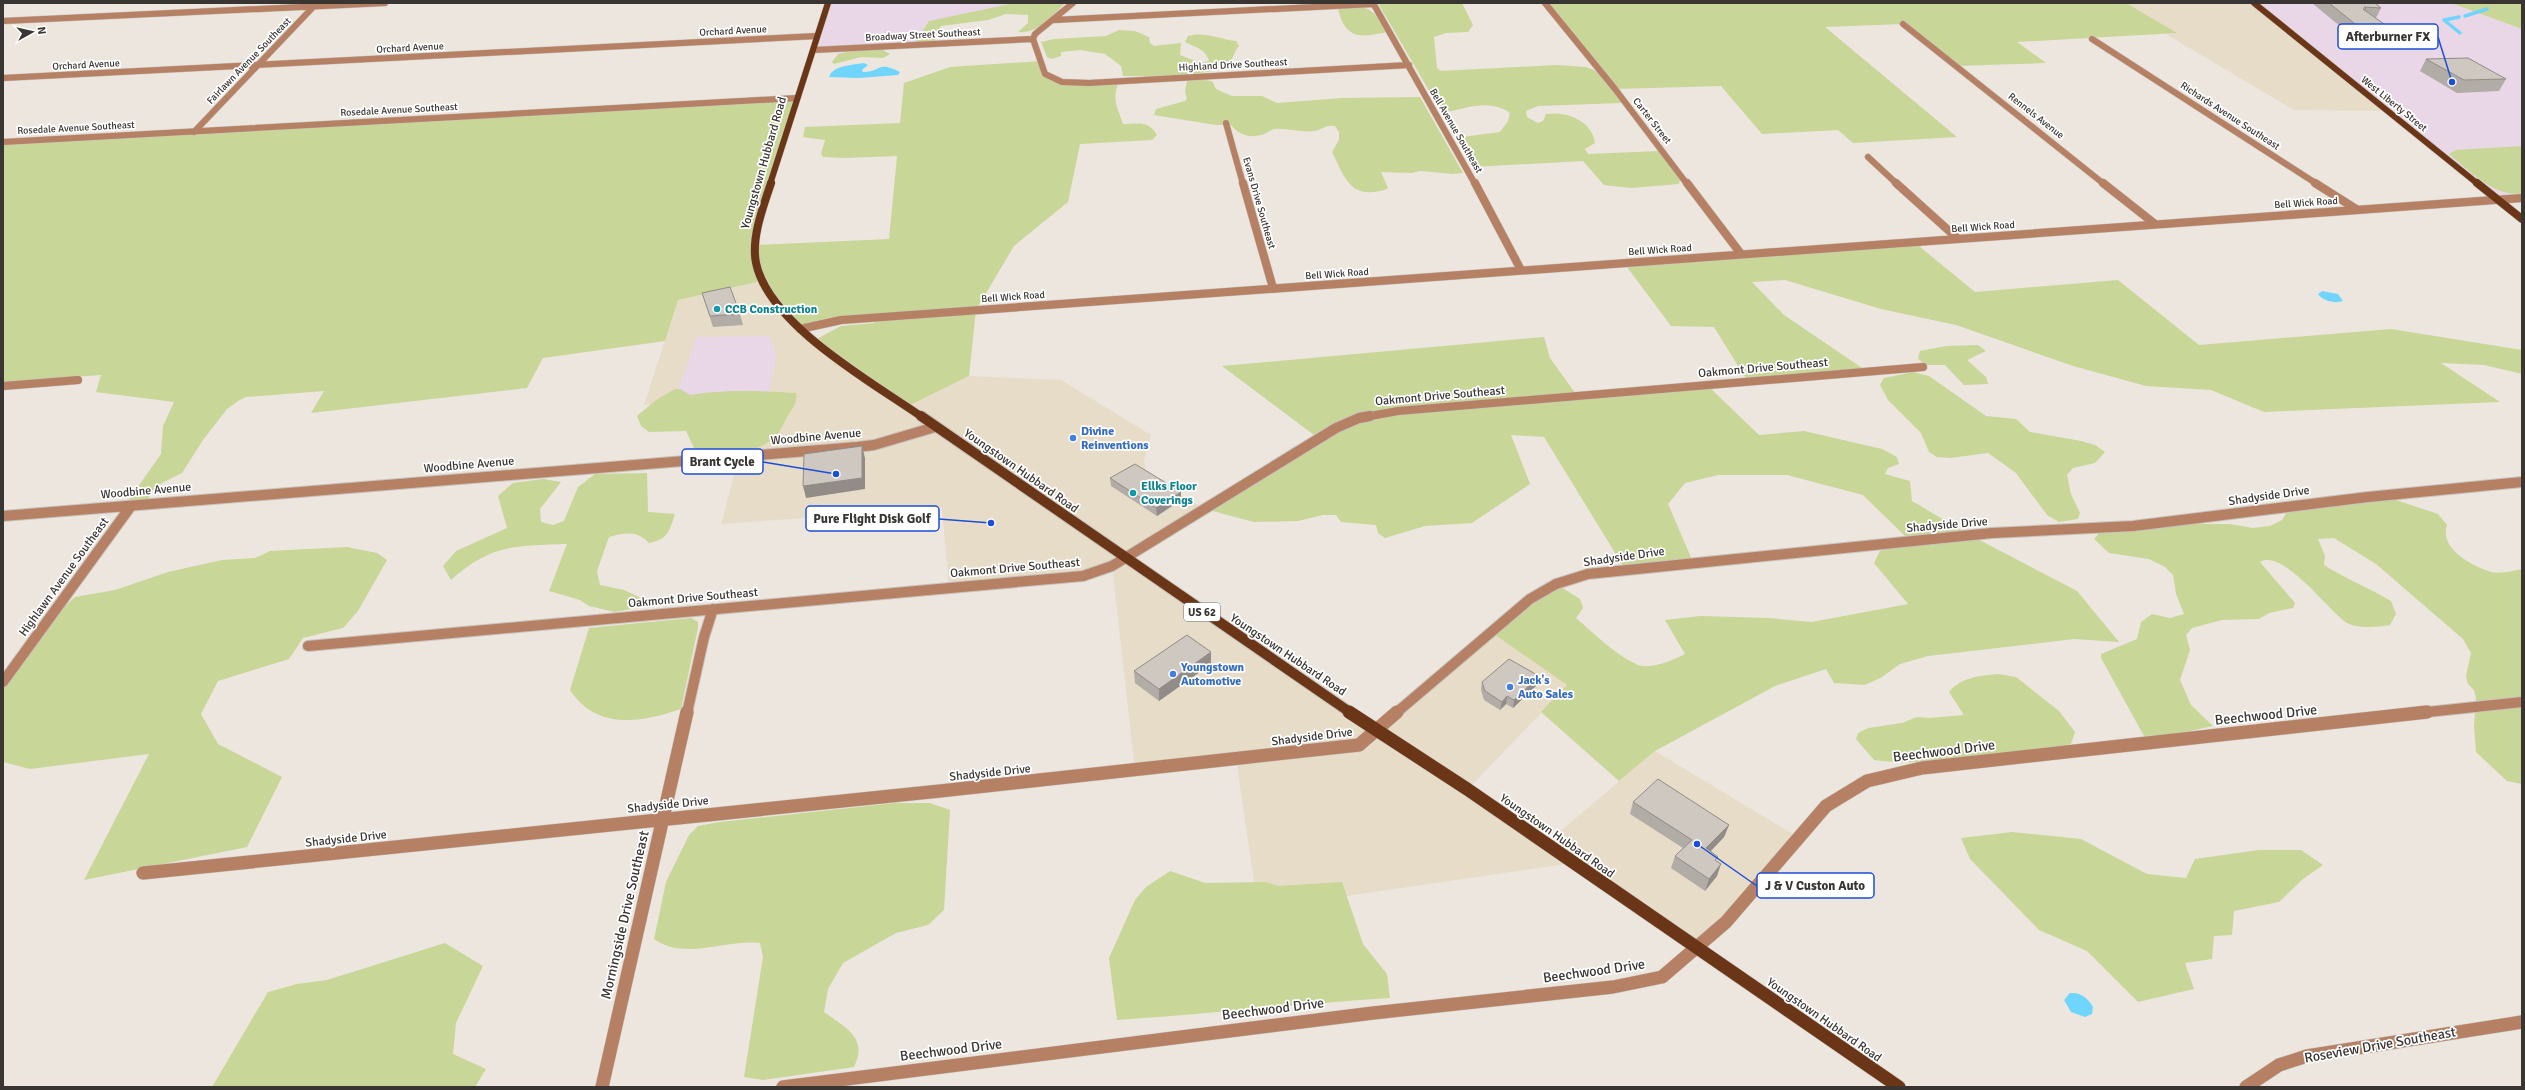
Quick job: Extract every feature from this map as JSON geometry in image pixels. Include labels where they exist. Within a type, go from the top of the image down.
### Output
[{"type":"main road","name":"Youngstown Hubbard Road","points":[[828,3],[762,212],[754,245],[756,263],[767,292],[785,315],[813,341],[1124,558],[1318,692],[1379,730],[1899,1087]]},
{"type":"main road","name":"West Liberty Street","points":[[2254,3],[2522,219]]},
{"type":"street","points":[[3,21],[316,5],[385,3]]},
{"type":"street","points":[[1033,39],[1035,34],[1073,3]]},
{"type":"street","name":"Carter Street","points":[[1545,3],[1629,108],[1741,254]]},
{"type":"street","points":[[1054,20],[1374,4]]},
{"type":"street","name":"Bell Avenue Southeast","points":[[1374,4],[1521,270]]},
{"type":"street","name":"Fairlawn Avenue Southeast","points":[[194,132],[316,5]]},
{"type":"street","name":"Rennels Avenue","points":[[1903,24],[2156,224]]},
{"type":"street","name":"Orchard Avenue","points":[[3,78],[817,36]]},
{"type":"street","name":"Richards Avenue Southeast","points":[[2092,38],[2356,209]]},
{"type":"street","name":"Highland Drive Southeast","points":[[1033,39],[1038,47],[1044,73],[1058,81],[1089,83],[1408,65]]},
{"type":"street","name":"Broadway Street Southeast","points":[[814,50],[1033,39]]},
{"type":"street","name":"Rosedale Avenue Southeast","points":[[3,142],[797,98]]},
{"type":"street","name":"Evans Drive Southeast","points":[[1226,123],[1274,288]]},
{"type":"street","points":[[1868,157],[1958,238]]},
{"type":"street","name":"Bell Wick Road","points":[[800,329],[841,320],[2522,198]]},
{"type":"street","name":"Oakmont Drive Southeast","points":[[308,646],[1083,576],[1098,572],[1124,558],[1318,438],[1359,418],[1398,411],[1923,367]]},
{"type":"street","points":[[3,386],[78,380]]},
{"type":"street","name":"Woodbine Avenue","points":[[3,516],[857,447],[874,445],[935,427]]},
{"type":"street","name":"Shadyside Drive","points":[[143,874],[1359,745],[1379,730],[1530,599],[1556,584],[1588,574],[1730,558],[1992,533],[2132,526],[2368,497],[2522,482]]},
{"type":"street","name":"Highlawn Avenue Southeast","points":[[3,682],[131,506]]},
{"type":"street","name":"Morningside Drive Southeast","points":[[602,1087],[704,637],[713,609]]},
{"type":"street","name":"Beechwood Drive","points":[[783,1087],[1373,1012],[1613,987],[1662,977],[1726,922],[1826,806],[1853,788],[1885,775],[1922,768],[2522,702]]},
{"type":"street","name":"Roseview Drive Southeast","points":[[2246,1087],[2279,1065],[2307,1056],[2522,1022]]},
{"type":"shaded area","points":[[828,3],[1014,3],[929,21],[914,45],[814,50]]},
{"type":"shaded area","points":[[2126,3],[2254,3],[2387,111],[2294,110],[2166,34],[2176,33]]},
{"type":"shaded area","points":[[2254,3],[2451,3],[2522,29],[2522,198],[2497,199]]},
{"type":"shaded area","points":[[761,281],[785,315],[906,407],[969,376],[1061,380],[1151,435],[1144,461],[1147,475],[1205,509],[1125,558],[1378,730],[1491,632],[1568,685],[1468,789],[1545,844],[1655,751],[1798,837],[1696,948],[1572,863],[1258,909],[1236,759],[1135,770],[1112,566],[949,588],[942,508],[721,524],[755,398],[644,405],[678,300]]},
{"type":"shaded area","points":[[770,336],[776,356],[769,395],[674,403],[696,337]]},
{"type":"green space","points":[[1014,3],[1065,3],[1044,24],[1025,32],[1018,32],[1028,23],[1028,15],[1006,14],[988,20],[941,26],[934,42],[915,43],[929,21]]},
{"type":"green space","points":[[1378,3],[1462,3],[1473,25],[1468,32],[1446,33],[1434,37],[1437,68],[1441,71],[1557,65],[1586,67],[1596,71],[1622,103],[1538,106],[1526,111],[1527,117],[1538,123],[1543,121],[1546,114],[1554,113],[1577,119],[1589,128],[1593,135],[1595,143],[1585,149],[1588,154],[1660,151],[1680,179],[1679,184],[1631,188],[1604,185],[1583,161],[1472,167],[1455,138],[1500,132],[1508,121],[1510,113],[1494,106],[1485,105],[1442,113]]},
{"type":"green space","points":[[1545,3],[2126,3],[2177,33],[2017,42],[2046,63],[1956,66],[1903,24],[1825,27],[1957,137],[1853,143],[1838,130],[1762,134],[1721,86],[1615,89]]},
{"type":"green space","points":[[2451,3],[2522,3],[2522,29]]},
{"type":"green space","points":[[1338,7],[1368,9],[1377,16],[1387,32],[1373,35],[1354,34],[1345,26],[1341,19]]},
{"type":"green space","points":[[1119,30],[1135,31],[1149,37],[1150,43],[1154,46],[1181,43],[1180,55],[1200,63],[1209,61],[1208,57],[1200,49],[1185,42],[1188,36],[1200,34],[1212,36],[1236,41],[1239,46],[1228,64],[1220,69],[1193,74],[1123,76],[1121,66],[1105,54],[1080,50],[1061,52],[1061,56],[1052,59],[1047,57],[1041,42],[1054,39],[1106,36]]},
{"type":"green space","points":[[856,50],[883,50],[890,54],[883,58],[861,57],[834,64],[832,62],[838,54]]},
{"type":"green space","points":[[1041,61],[1042,68],[1054,80],[1119,82],[1115,99],[1123,124],[1147,125],[1154,130],[1157,135],[1152,140],[1080,144],[1068,202],[1014,246],[976,310],[969,376],[906,407],[813,341],[841,326],[875,323],[872,318],[800,329],[761,281],[678,300],[665,341],[543,358],[527,388],[311,413],[324,391],[246,397],[227,409],[203,440],[182,473],[162,483],[150,493],[149,499],[128,501],[161,454],[163,426],[174,402],[96,392],[101,375],[3,382],[3,142],[797,98],[755,245],[889,239],[897,156],[845,158],[823,157],[821,154],[825,140],[803,137],[805,127],[900,123],[904,83],[950,67]]},
{"type":"green space","points":[[1195,79],[1212,81],[1216,89],[1232,96],[1262,96],[1277,103],[1342,98],[1420,97],[1463,173],[1453,174],[1421,171],[1411,173],[1381,172],[1388,188],[1373,192],[1364,192],[1357,190],[1347,180],[1332,152],[1339,140],[1339,132],[1335,126],[1324,127],[1315,131],[1274,129],[1259,135],[1250,136],[1242,134],[1231,125],[1216,125],[1154,115],[1156,109],[1185,101],[1187,99],[1185,91],[1187,81]]},
{"type":"green space","points":[[2522,146],[2522,194],[2511,194],[2491,187],[2473,175],[2449,154],[2456,150]]},
{"type":"green space","points":[[1914,242],[1975,292],[2118,280],[2199,345],[2391,329],[2522,350],[2522,374],[2484,365],[2441,363],[2500,402],[2264,412],[2211,390],[2146,386],[2073,366],[1956,325],[1881,309],[1785,280],[1752,282],[1784,315],[1868,372],[1748,382],[1714,327],[1671,326],[1624,263]]},
{"type":"green space","points":[[1544,337],[1550,358],[1578,397],[1708,386],[1759,435],[1804,431],[1882,449],[1897,457],[1899,464],[1888,468],[1885,474],[1910,481],[1912,501],[1970,535],[2077,591],[2119,642],[2074,639],[1928,656],[1900,664],[1882,677],[1865,685],[1834,683],[1826,669],[1775,686],[1655,751],[1619,781],[1541,712],[1567,685],[1491,632],[1556,584],[1580,599],[1583,608],[1576,618],[1606,644],[1621,656],[1638,665],[1655,665],[1685,654],[1665,620],[1700,616],[1768,618],[1812,622],[1908,604],[1874,563],[1880,551],[1910,541],[1863,495],[1787,475],[1718,475],[1685,483],[1668,504],[1693,562],[1625,569],[1544,437],[1511,435],[1530,484],[1472,523],[1425,526],[1385,538],[1378,533],[1376,525],[1341,522],[1336,515],[1323,515],[1298,521],[1254,522],[1205,509],[1318,438],[1222,366]]},
{"type":"green space","points":[[1978,345],[1986,351],[1967,360],[1986,377],[1988,384],[1964,385],[1945,365],[1927,365],[1918,359],[1920,351],[1946,346]]},
{"type":"green space","points":[[1913,372],[1929,376],[1986,416],[2016,419],[2030,432],[2081,441],[2095,445],[2105,452],[2095,463],[2073,468],[2067,475],[2071,494],[2080,513],[2078,519],[2059,522],[2047,515],[2016,473],[1988,453],[1950,458],[1937,457],[1929,452],[1921,433],[1888,400],[1880,385],[1884,378]]},
{"type":"green space","points":[[675,389],[680,389],[690,395],[730,391],[796,393],[796,400],[778,434],[760,447],[738,452],[715,452],[694,448],[686,431],[649,432],[641,426],[637,416],[656,400]]},
{"type":"green space","points":[[647,473],[648,512],[675,514],[667,534],[660,539],[649,543],[635,534],[619,534],[609,537],[597,571],[600,585],[624,590],[641,598],[636,608],[615,612],[589,606],[580,600],[549,591],[567,544],[533,545],[505,549],[492,553],[479,559],[451,580],[443,566],[456,551],[507,528],[498,496],[513,483],[543,479],[561,482],[540,509],[541,522],[553,525],[564,521],[578,487],[595,474]]},
{"type":"green space","points":[[2396,500],[2438,514],[2447,525],[2446,534],[2452,549],[2475,566],[2495,573],[2522,569],[2522,784],[2507,781],[2476,752],[2474,726],[2476,698],[2474,690],[2468,684],[2466,676],[2471,653],[2463,639],[2376,564],[2334,538],[2318,539],[2325,556],[2324,565],[2391,601],[2396,614],[2390,625],[2363,627],[2347,623],[2306,584],[2281,564],[2270,560],[2260,562],[2295,603],[2293,608],[2269,613],[2259,619],[2222,620],[2192,628],[2186,635],[2190,650],[2180,680],[2191,705],[2213,726],[2176,734],[2144,736],[2101,658],[2101,654],[2137,639],[2141,622],[2152,614],[2170,618],[2184,614],[2176,594],[2173,575],[2165,567],[2149,559],[2109,553],[2094,539],[2099,533],[2189,524],[2230,524],[2253,528],[2270,526],[2282,520],[2289,509]]},
{"type":"green space","points":[[347,547],[377,553],[387,560],[358,611],[343,628],[303,638],[289,659],[218,681],[201,714],[218,744],[282,777],[247,847],[84,880],[149,754],[30,769],[3,762],[3,687],[57,614],[75,597],[115,590],[168,572],[222,560],[255,558],[270,551]]},
{"type":"green space","points":[[691,618],[698,622],[698,628],[681,709],[650,718],[620,720],[593,712],[581,703],[570,690],[589,628]]},
{"type":"green space","points":[[1998,674],[2016,677],[2059,711],[2075,732],[2071,744],[1971,758],[1922,762],[1898,762],[1874,760],[1856,739],[1858,733],[1868,728],[1902,723],[1917,717],[1929,718],[1964,715],[1949,692],[1965,680]]},
{"type":"green space","points":[[895,803],[930,803],[950,810],[944,910],[928,925],[896,933],[843,963],[828,989],[824,1012],[846,1028],[856,1040],[858,1057],[854,1067],[763,1080],[744,1077],[763,957],[760,943],[733,944],[692,949],[666,945],[654,939],[666,882],[689,835],[698,826],[720,822]]},
{"type":"green space","points":[[2012,832],[2081,839],[2147,874],[2186,878],[2195,859],[2259,850],[2301,850],[2323,865],[2303,879],[2279,902],[2234,911],[2232,935],[2214,936],[2212,959],[2185,963],[2194,989],[2138,1002],[2087,951],[2039,930],[1970,859],[1961,838]]},
{"type":"green space","points":[[1170,871],[1205,883],[1266,882],[1278,886],[1342,882],[1363,944],[1387,974],[1390,998],[1117,1020],[1109,958],[1135,900],[1146,887]]},
{"type":"green space","points":[[445,943],[483,966],[456,1023],[453,1054],[486,1069],[475,1087],[212,1087],[268,992],[297,984],[327,980]]},
{"type":"water","points":[[864,63],[868,65],[862,70],[863,72],[869,72],[887,67],[900,72],[898,75],[859,78],[829,77],[831,73],[839,68]]},
{"type":"water","points":[[2322,291],[2338,294],[2343,301],[2336,302],[2326,300],[2318,294]]},
{"type":"water","points":[[2070,993],[2078,994],[2086,998],[2093,1007],[2092,1014],[2085,1017],[2071,1012],[2064,1000]]},
{"type":"building","points":[[2329,3],[2375,3],[2381,8],[2364,7],[2366,9],[2363,9],[2395,32],[2364,31]]},
{"type":"building","points":[[2468,58],[2506,79],[2464,80],[2426,59]]},
{"type":"building","points":[[730,287],[740,314],[710,316],[702,293]]},
{"type":"building","points":[[862,446],[862,478],[803,486],[804,454]]},
{"type":"building","points":[[1135,464],[1181,492],[1156,508],[1110,478]]},
{"type":"building","points":[[1187,635],[1211,652],[1159,689],[1134,671]]},
{"type":"building","name":"Jack's Auto Sales","points":[[1509,659],[1539,676],[1514,700],[1507,696],[1502,702],[1485,691],[1482,682]]},
{"type":"building","points":[[1658,779],[1729,825],[1706,848],[1718,857],[1715,860],[1721,864],[1709,879],[1675,856],[1692,840],[1633,802]]},
{"type":"waterway","points":[[2465,16],[2487,9]]},
{"type":"waterway","points":[[2459,17],[2444,20],[2460,33]]},
{"type":"place","name":"Afterburner FX","points":[[2452,82]]},
{"type":"place","name":"CCB Construction","points":[[717,309]]},
{"type":"place","name":"Divine Reinventions","points":[[1073,438]]},
{"type":"place","name":"Brant Cycle","points":[[836,474]]},
{"type":"place","name":"Ellks Floor Coverings","points":[[1133,493]]},
{"type":"place","name":"Pure Flight Disk Golf","points":[[991,523]]},
{"type":"place","name":"Youngstown Automotive","points":[[1173,674]]},
{"type":"place","name":"Jack's Auto Sales","points":[[1510,687]]},
{"type":"place","name":"J & V Custon Auto","points":[[1697,844]]}]
